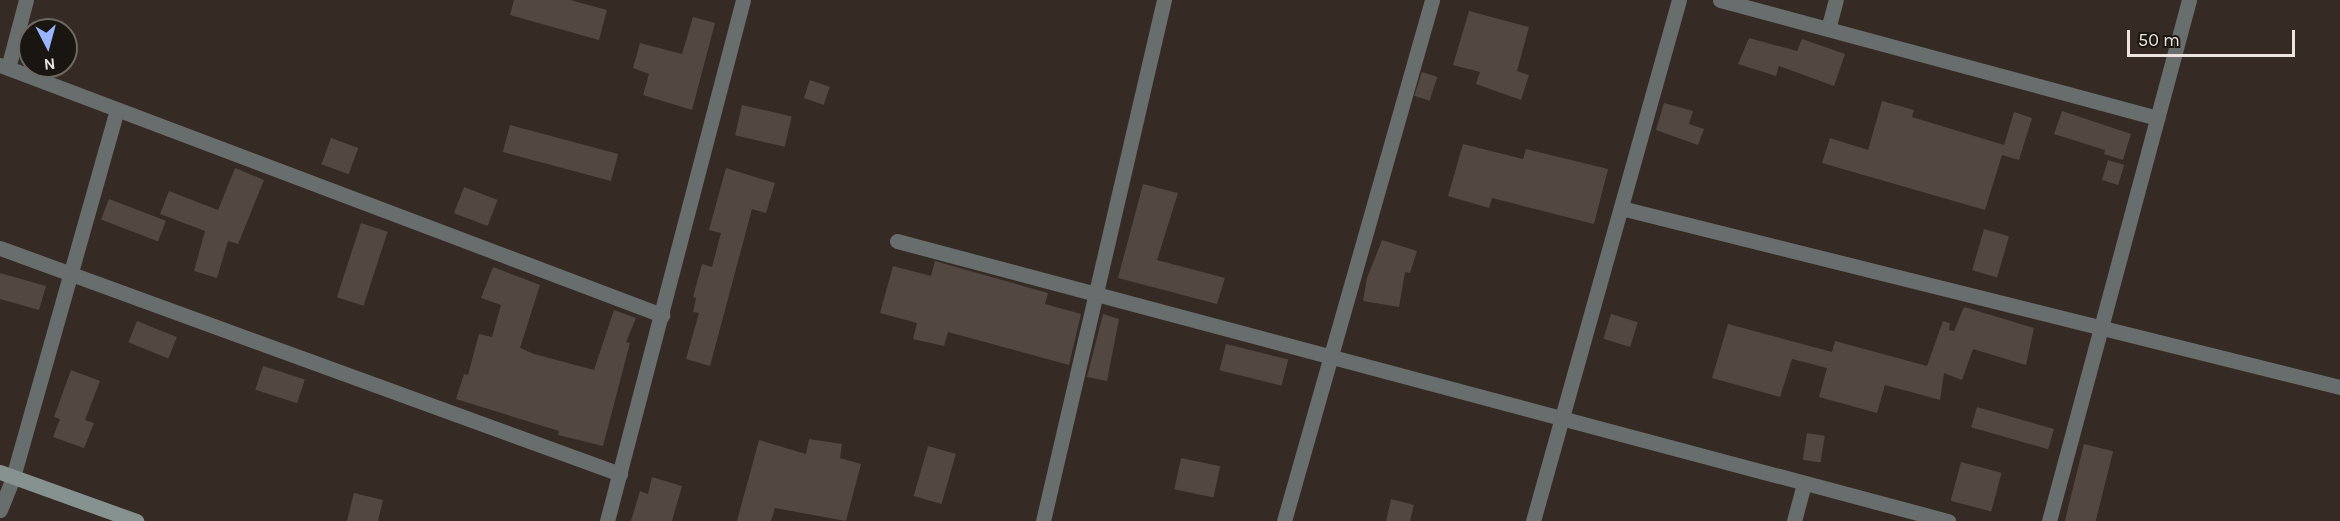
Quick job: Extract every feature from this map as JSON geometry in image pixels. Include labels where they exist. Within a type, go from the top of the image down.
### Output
[{"type":"main road","points":[[7,474],[136,521]]},
{"type":"street","points":[[26,0],[4,66],[662,315]]},
{"type":"street","points":[[607,521],[743,0]]},
{"type":"street","points":[[1043,521],[1164,0]]},
{"type":"street","points":[[1284,521],[1432,0]]},
{"type":"street","points":[[1533,521],[1679,0]]},
{"type":"street","points":[[1720,0],[2157,118]]},
{"type":"street","points":[[1828,29],[1836,0]]},
{"type":"street","points":[[2049,521],[2189,0]]},
{"type":"street","points":[[0,510],[7,474],[70,275],[117,109]]},
{"type":"street","points":[[1621,208],[2340,387]]},
{"type":"street","points":[[897,241],[1948,521]]},
{"type":"street","points":[[0,248],[620,474]]},
{"type":"street","points":[[1794,521],[1804,483]]},
{"type":"building","points":[[514,0],[570,0],[607,10],[599,40],[510,15]]},
{"type":"building","points":[[1469,11],[1529,27],[1517,71],[1529,75],[1521,100],[1476,84],[1480,72],[1453,65]]},
{"type":"building","points":[[693,17],[715,23],[692,110],[643,95],[649,74],[633,68],[640,43],[682,54]]},
{"type":"building","points":[[1749,38],[1797,51],[1802,39],[1845,54],[1834,86],[1779,66],[1776,76],[1738,64]]},
{"type":"building","points":[[1422,72],[1437,77],[1429,101],[1414,96]]},
{"type":"building","points":[[810,80],[830,87],[824,105],[804,98]]},
{"type":"building","points":[[1882,101],[1914,110],[1912,117],[2004,145],[2014,112],[2032,118],[2019,160],[2002,155],[1985,210],[1822,163],[1830,138],[1868,150]]},
{"type":"building","points":[[1664,103],[1693,111],[1689,124],[1704,129],[1698,145],[1656,130]]},
{"type":"building","points":[[742,105],[792,116],[785,147],[735,135]]},
{"type":"building","points":[[2062,111],[2131,134],[2123,160],[2104,154],[2105,150],[2054,134]]},
{"type":"building","points":[[510,125],[618,154],[611,181],[503,152]]},
{"type":"building","points":[[331,138],[358,148],[349,174],[321,164]]},
{"type":"building","points":[[1463,144],[1523,159],[1526,149],[1608,169],[1594,224],[1492,198],[1489,208],[1448,196]]},
{"type":"building","points":[[2108,160],[2124,165],[2118,185],[2102,180]]},
{"type":"building","points":[[235,168],[264,180],[238,244],[228,241],[217,278],[194,271],[205,231],[160,214],[169,191],[218,210]]},
{"type":"building","points":[[726,168],[775,183],[766,213],[752,209],[710,366],[686,359],[699,313],[693,312],[696,298],[693,297],[702,264],[712,267],[721,233],[709,230]]},
{"type":"building","points":[[1143,184],[1178,193],[1157,260],[1225,278],[1217,304],[1118,278]]},
{"type":"building","points":[[464,187],[498,200],[488,226],[454,213]]},
{"type":"building","points":[[109,199],[166,221],[158,241],[101,220]]},
{"type":"building","points":[[361,223],[388,232],[364,306],[337,297]]},
{"type":"building","points":[[1984,229],[2009,236],[1997,278],[1972,270]]},
{"type":"building","points":[[1382,240],[1417,251],[1410,273],[1405,272],[1399,307],[1363,301],[1367,278]]},
{"type":"building","points":[[935,261],[1048,293],[1045,304],[1081,314],[1069,365],[948,332],[944,346],[913,339],[917,323],[880,313],[893,266],[931,276]]},
{"type":"building","points":[[493,267],[540,285],[520,348],[534,354],[594,370],[614,310],[636,318],[626,342],[630,343],[603,446],[558,435],[559,431],[456,399],[464,374],[468,375],[479,334],[492,337],[501,305],[481,298]]},
{"type":"building","points":[[0,273],[46,286],[39,310],[0,299]]},
{"type":"building","points":[[1964,307],[2034,328],[2026,365],[1973,349],[1962,380],[1944,373],[1940,400],[1885,385],[1877,413],[1819,397],[1827,368],[1792,359],[1780,397],[1712,378],[1728,324],[1832,352],[1835,341],[1927,366],[1943,321],[1950,323],[1949,330],[1954,331]]},
{"type":"building","points":[[1103,314],[1119,319],[1107,381],[1087,377]]},
{"type":"building","points":[[1611,314],[1638,322],[1630,347],[1603,339]]},
{"type":"building","points":[[137,321],[177,337],[168,358],[128,342]]},
{"type":"building","points":[[1226,344],[1288,359],[1282,386],[1219,370]]},
{"type":"building","points":[[263,366],[305,380],[297,403],[255,390]]},
{"type":"building","points":[[71,370],[100,381],[85,420],[94,423],[84,448],[53,437],[60,419],[54,417]]},
{"type":"building","points":[[1977,407],[2054,429],[2048,449],[1971,427]]},
{"type":"building","points":[[1807,433],[1825,436],[1821,462],[1803,460]]},
{"type":"building","points":[[809,439],[842,444],[840,458],[861,464],[846,521],[775,508],[771,521],[737,521],[759,440],[806,454]]},
{"type":"building","points":[[2084,444],[2113,451],[2096,521],[2065,521]]},
{"type":"building","points":[[928,446],[956,454],[942,504],[914,496]]},
{"type":"building","points":[[1181,458],[1220,466],[1213,498],[1174,489]]},
{"type":"building","points":[[1961,462],[2002,473],[1991,512],[1951,501]]},
{"type":"building","points":[[652,477],[682,486],[672,521],[631,521],[640,491],[648,494]]},
{"type":"building","points":[[354,493],[383,500],[378,521],[347,521]]},
{"type":"building","points":[[1391,499],[1414,505],[1410,521],[1386,521]]}]
